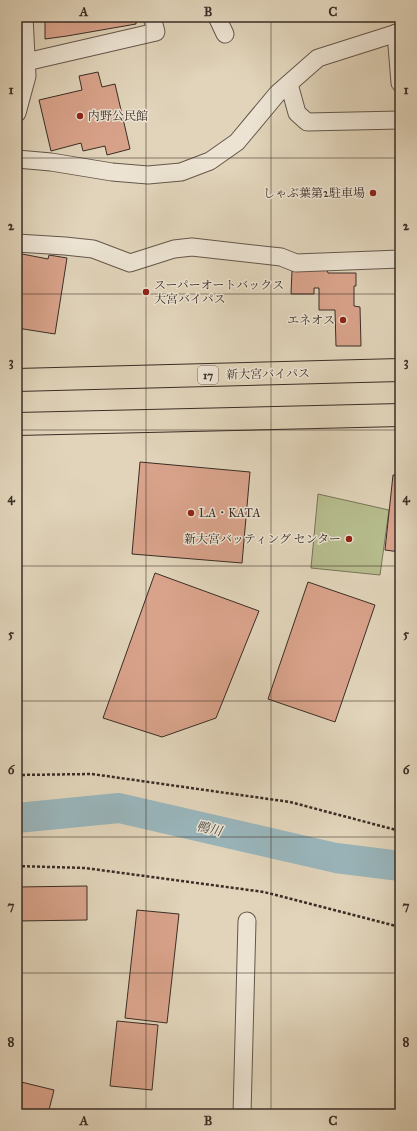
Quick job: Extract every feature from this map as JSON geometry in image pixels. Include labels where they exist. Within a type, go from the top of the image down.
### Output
[{"type":"highway","name":"新大宮バイパス","points":[[17,380],[400,370]]},
{"type":"highway","points":[[17,424],[400,415]]},
{"type":"street","points":[[17,113],[27,76],[24,17]]},
{"type":"street","points":[[26,62],[156,32],[152,17]]},
{"type":"street","points":[[217,17],[225,34]]},
{"type":"street","points":[[17,159],[51,162],[112,172],[148,175],[181,172],[210,161],[237,142],[277,94],[318,58],[398,33],[400,83]]},
{"type":"street","points":[[289,84],[297,112],[307,122],[400,120]]},
{"type":"street","points":[[17,243],[93,249],[130,263],[174,250],[192,247],[281,257],[296,263],[400,259]]},
{"type":"street","points":[[242,1114],[247,921]]},
{"type":"path","points":[[17,775],[92,774],[290,802],[400,831]]},
{"type":"path","points":[[17,866],[85,868],[264,892],[400,926]]},
{"type":"green space","name":"新大宮バッティング センター","points":[[318,494],[389,510],[380,575],[311,568]]},
{"type":"building","points":[[45,17],[136,17],[136,24],[45,39]]},
{"type":"building","points":[[98,72],[102,87],[115,84],[130,149],[107,155],[105,146],[83,151],[81,143],[51,151],[39,100],[82,90],[79,76]]},
{"type":"building","points":[[17,253],[48,259],[49,255],[67,258],[55,334],[17,328],[19,316],[17,316]]},
{"type":"building","points":[[327,270],[328,273],[356,273],[356,286],[354,286],[354,306],[360,307],[361,346],[336,346],[335,310],[319,310],[319,288],[314,288],[314,294],[291,294],[292,271]]},
{"type":"building","name":"LA・KATA","points":[[140,462],[250,472],[242,563],[132,554]]},
{"type":"building","points":[[393,475],[400,475],[400,552],[385,550]]},
{"type":"building","points":[[155,573],[259,611],[216,718],[162,737],[103,718]]},
{"type":"building","points":[[308,582],[375,605],[335,722],[268,699]]},
{"type":"building","points":[[87,886],[87,920],[17,921],[17,887]]},
{"type":"building","points":[[137,910],[179,914],[167,1023],[125,1018]]},
{"type":"building","points":[[117,1021],[158,1025],[152,1090],[110,1086]]},
{"type":"building","points":[[17,1081],[54,1090],[48,1114],[17,1114]]},
{"type":"waterway","name":"鴨川","points":[[17,818],[119,808],[336,858],[400,866]]},
{"type":"place","name":"内野公民館","points":[[80,116]]},
{"type":"place","name":"しゃぶ葉第2駐車場","points":[[373,193]]},
{"type":"place","name":"スーパーオートバックス 大宮バイパス","points":[[146,292]]},
{"type":"place","name":"エネオス","points":[[343,320]]},
{"type":"place","name":"LA・KATA","points":[[191,513]]},
{"type":"place","name":"新大宮バッティング センター","points":[[349,539]]}]
